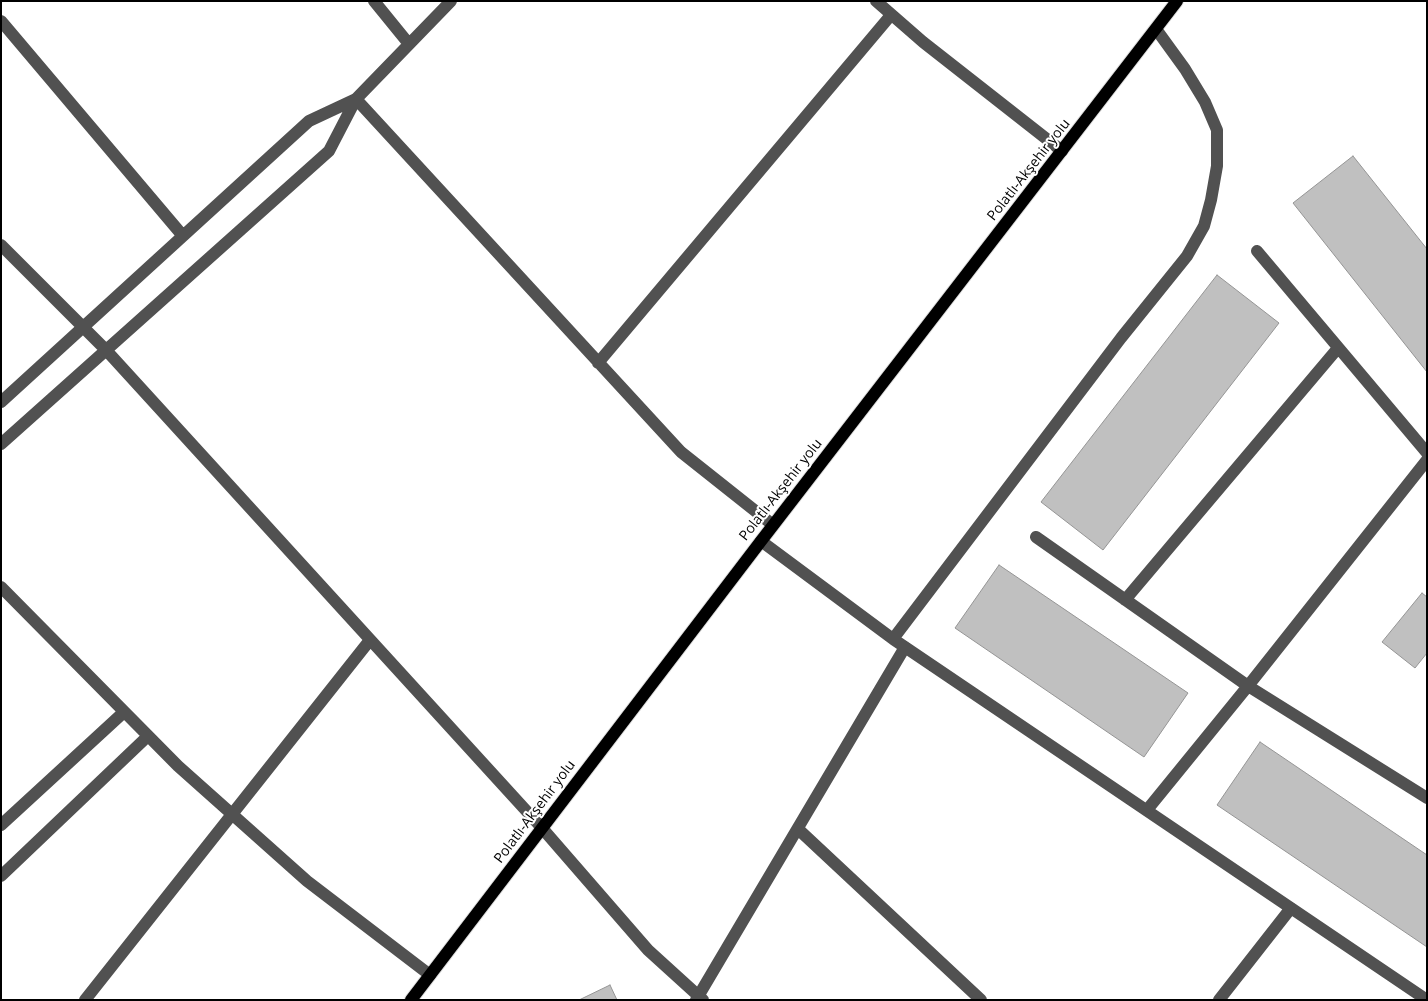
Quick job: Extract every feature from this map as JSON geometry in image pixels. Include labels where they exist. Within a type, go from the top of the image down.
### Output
[{"type":"main road","name":"Polatlı-Akşehir yolu","points":[[411,1000],[773,525],[1177,1]]},
{"type":"street","points":[[374,1],[409,44]]},
{"type":"street","points":[[1,444],[329,151],[356,99],[451,1]]},
{"type":"street","points":[[876,1],[923,42],[1062,151]]},
{"type":"street","points":[[598,363],[891,15]]},
{"type":"street","points":[[1,22],[183,236]]},
{"type":"street","points":[[893,639],[1121,338],[1187,256],[1204,226],[1211,200],[1216,166],[1216,130],[1205,102],[1156,29]]},
{"type":"street","points":[[356,99],[681,452],[773,525]]},
{"type":"street","points":[[1,402],[309,121],[356,99]]},
{"type":"street","points":[[1,245],[106,350],[542,828],[648,950],[699,998],[905,647]]},
{"type":"street","points":[[1256,251],[1427,453]]},
{"type":"street","points":[[1125,600],[1338,348]]},
{"type":"street","points":[[1147,810],[1427,460]]},
{"type":"street","points":[[1036,537],[1248,686],[1427,798]]},
{"type":"street","points":[[761,541],[893,639],[1427,1000]]},
{"type":"street","points":[[1,587],[178,766],[307,881],[430,975]]},
{"type":"street","points":[[86,1000],[370,640]]},
{"type":"street","points":[[1,826],[124,712]]},
{"type":"street","points":[[1,876],[148,736]]},
{"type":"street","points":[[798,829],[981,1000]]},
{"type":"street","points":[[1219,1000],[1291,908]]},
{"type":"building","points":[[1353,156],[1427,249],[1427,372],[1293,203]]},
{"type":"building","points":[[1217,275],[1279,323],[1103,550],[1041,502]]},
{"type":"building","points":[[999,565],[1188,693],[1144,757],[955,628]]},
{"type":"building","points":[[1422,593],[1427,597],[1427,653],[1415,668],[1382,642]]},
{"type":"building","points":[[1260,742],[1427,855],[1427,947],[1217,805]]},
{"type":"building","points":[[610,985],[617,1000],[579,1000]]}]
